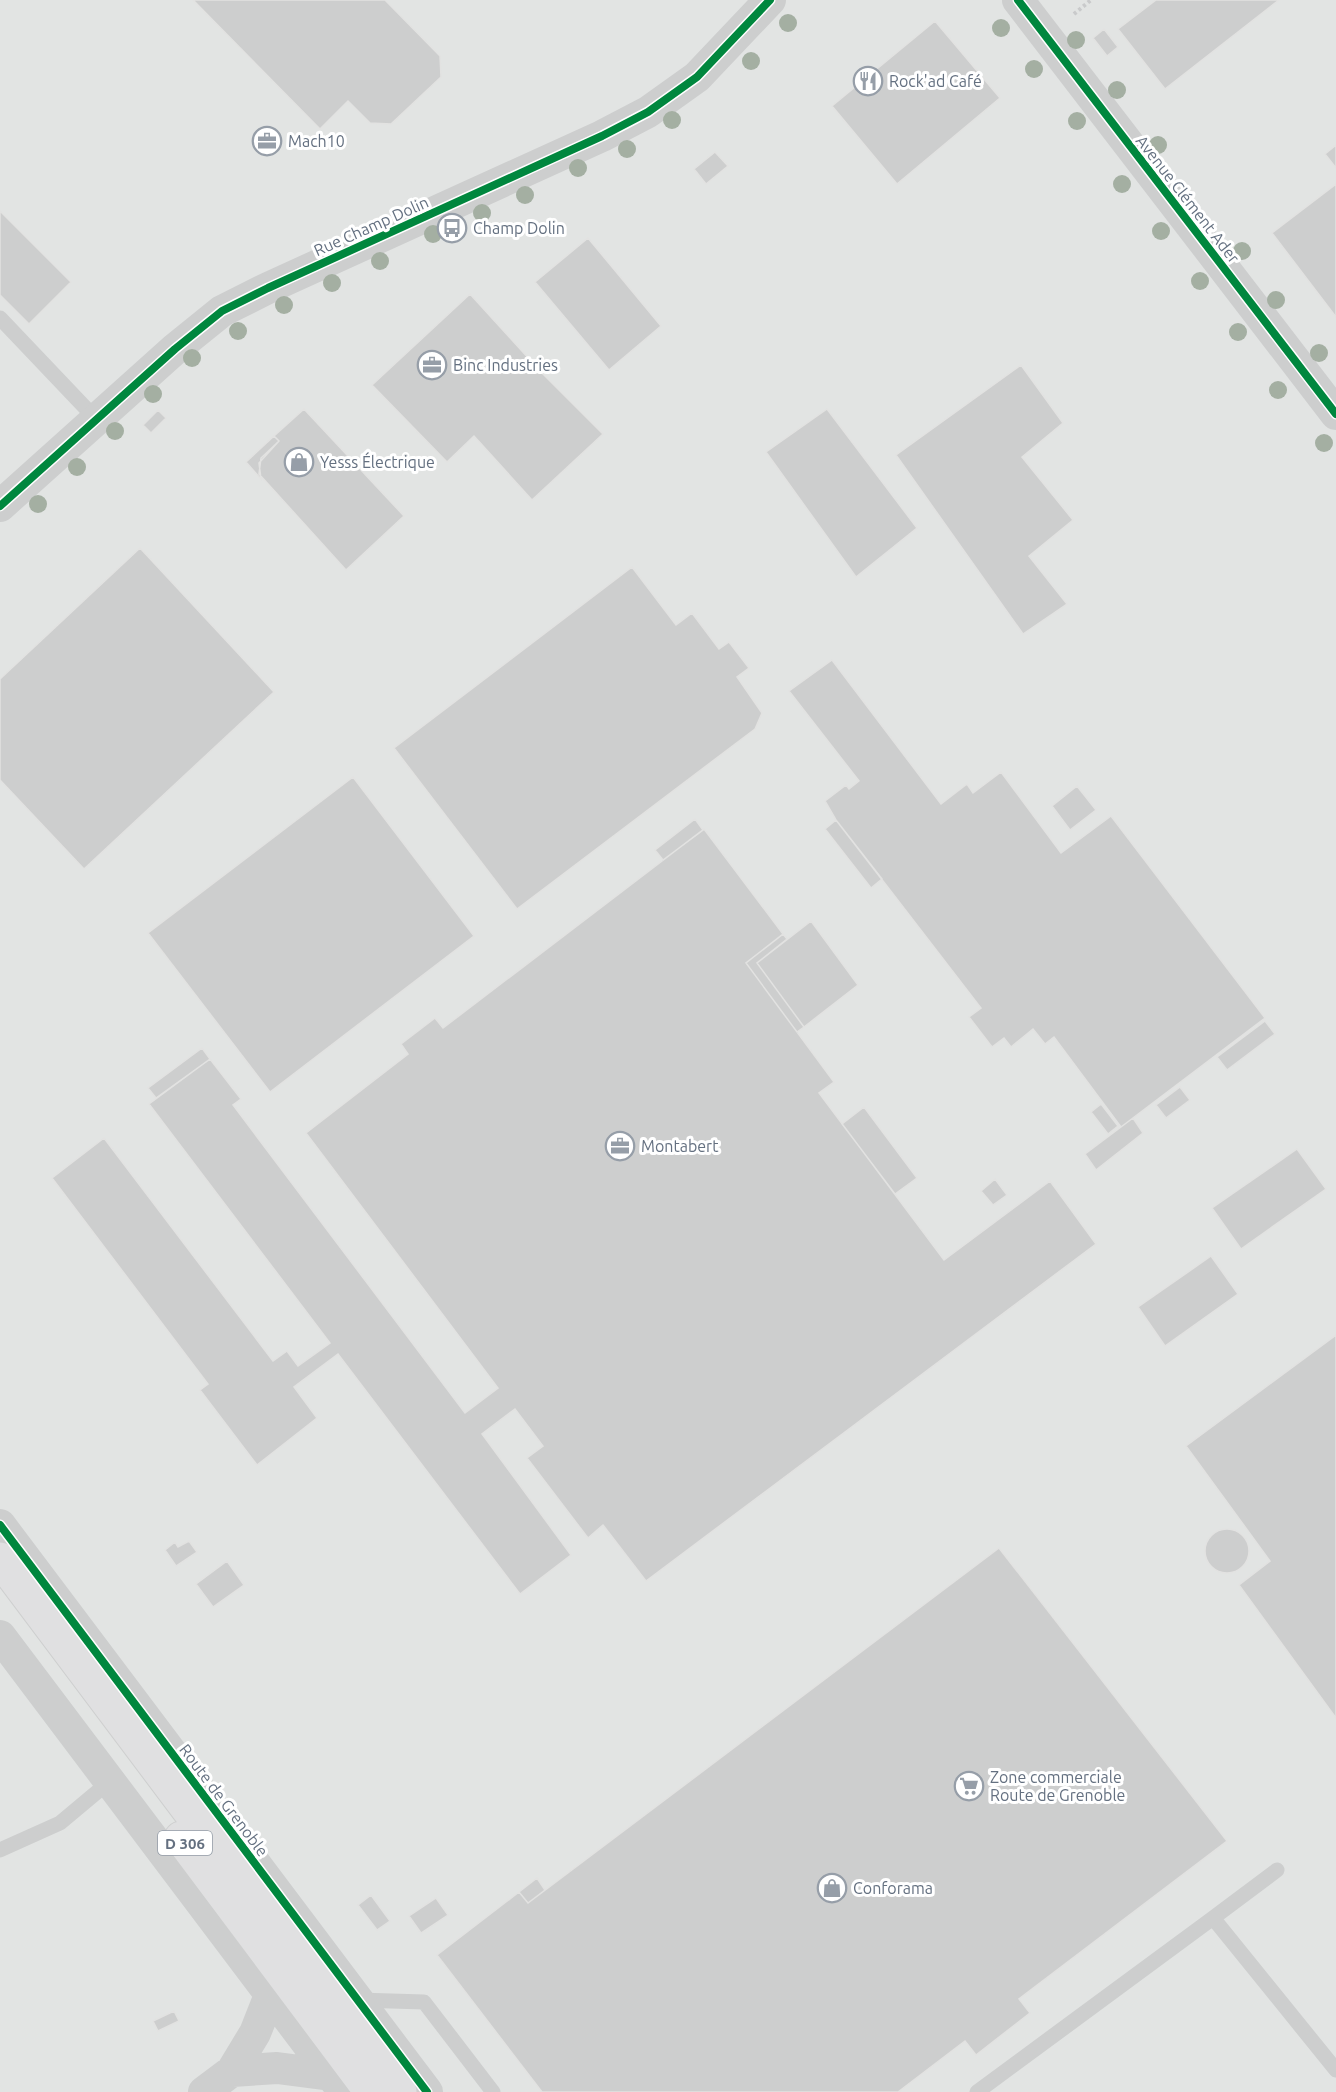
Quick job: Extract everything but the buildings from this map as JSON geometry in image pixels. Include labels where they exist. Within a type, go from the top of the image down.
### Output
[{"type":"main road","name":"D 306","points":[[0,1559],[400,2092]]},
{"type":"main road","name":"D 306","points":[[0,1593],[370,2092]]},
{"type":"street","name":"Rue Champ Dolin","points":[[0,506],[175,349],[222,311],[602,136],[648,112],[697,77],[770,0]]},
{"type":"street","name":"Avenue Clément Ader","points":[[1018,0],[1336,414]]},
{"type":"street","name":"Route de Grenoble","points":[[0,1525],[427,2092]]},
{"type":"street","points":[[0,1636],[338,2084]]},
{"type":"street","points":[[204,2092],[232,2071],[255,2033],[270,1995]]},
{"type":"street","points":[[232,2071],[277,2068],[338,2084]]},
{"type":"lane","points":[[0,318],[96,419]]},
{"type":"lane","points":[[0,1850],[60,1823],[109,1782]]},
{"type":"lane","points":[[977,2092],[1277,1870]]},
{"type":"lane","points":[[1213,1918],[1336,2070]]},
{"type":"lane","points":[[358,2000],[424,2002],[493,2092]]},
{"type":"path","points":[[1074,14],[1090,0]]},
{"type":"shaded area","points":[[0,0],[1336,0],[1336,2092],[0,2092]]},
{"type":"cycle path","points":[[0,506],[175,349],[222,311],[602,136],[648,112],[697,77],[770,0]]},
{"type":"cycle path","points":[[1018,0],[1336,414]]},
{"type":"cycle path","points":[[0,1525],[427,2092]]},
{"type":"place","name":"Rock'ad Café","points":[[868,81]]},
{"type":"place","name":"Mach10","points":[[267,141]]},
{"type":"place","name":"Champ Dolin","points":[[452,228]]},
{"type":"place","name":"Binc Industries","points":[[432,365]]},
{"type":"place","name":"Yesss Électrique","points":[[299,462]]},
{"type":"place","name":"Montabert","points":[[620,1146]]},
{"type":"place","name":"Zone commerciale Route de Grenoble","points":[[969,1786]]},
{"type":"place","name":"Conforama","points":[[832,1888]]}]
